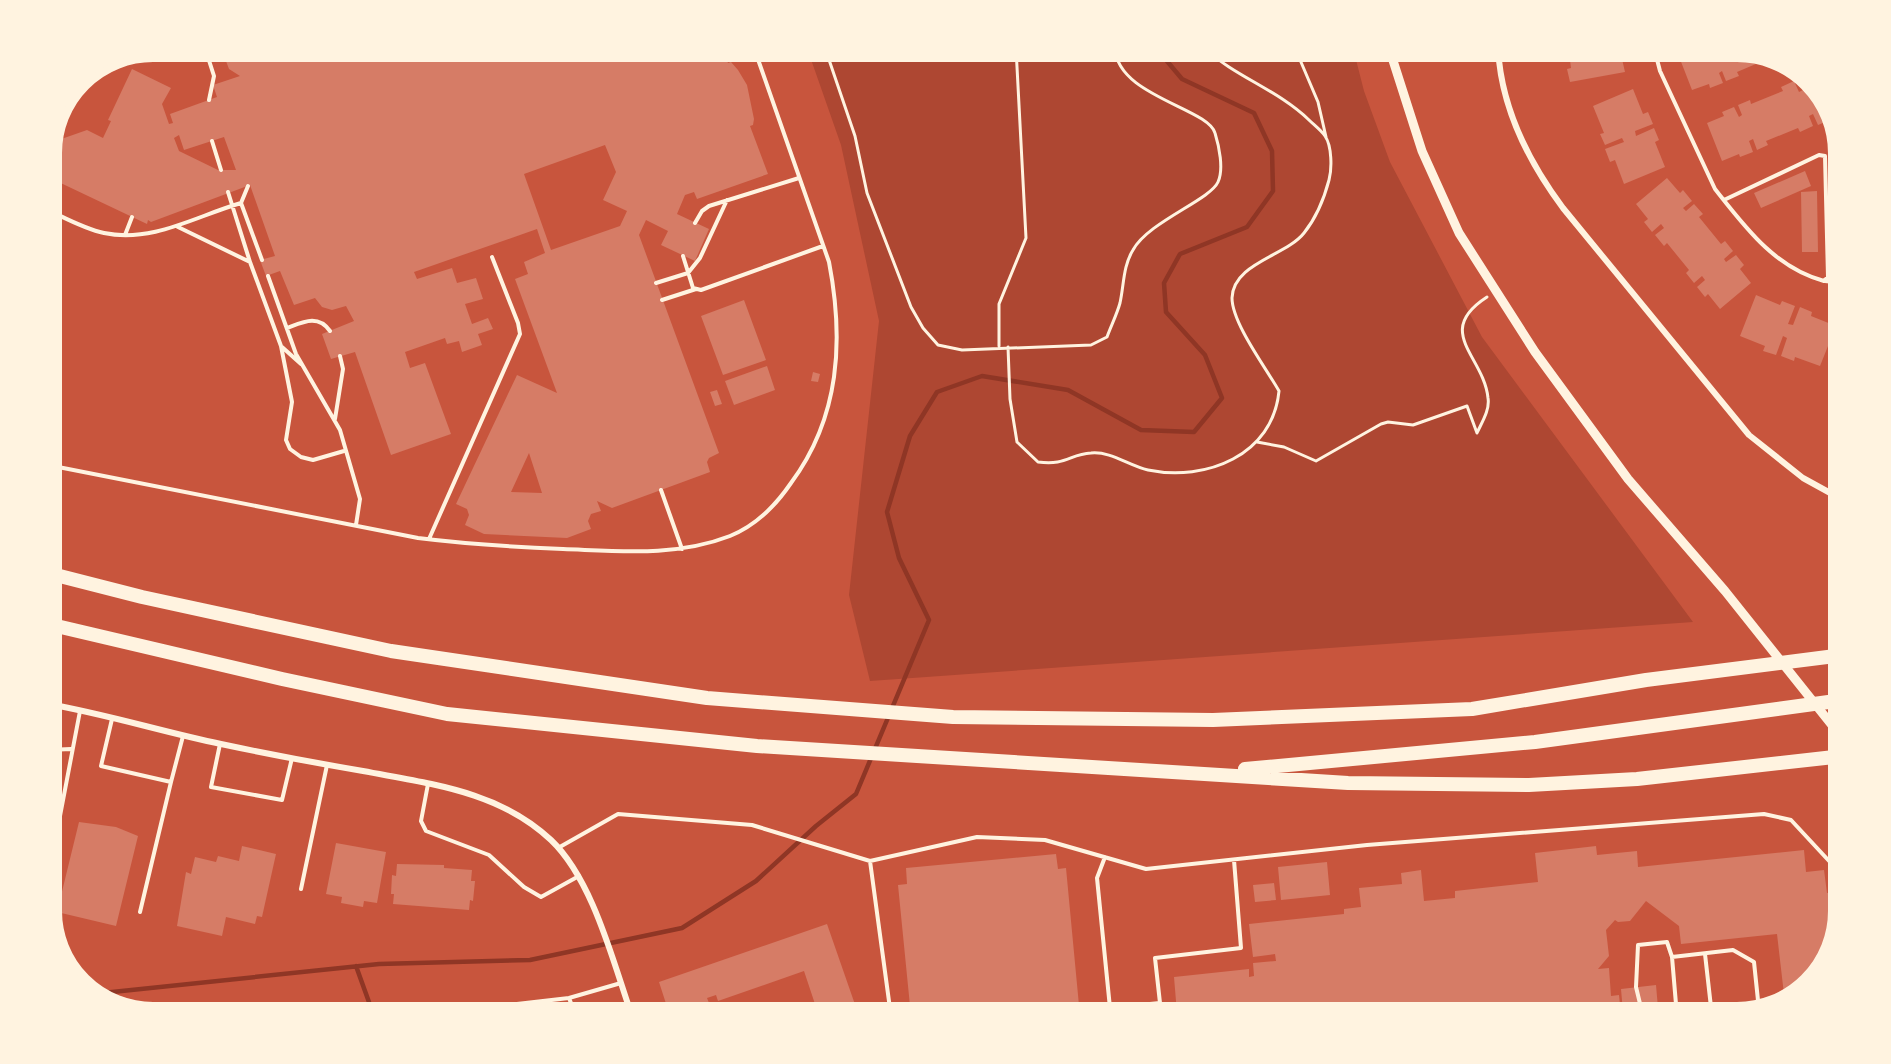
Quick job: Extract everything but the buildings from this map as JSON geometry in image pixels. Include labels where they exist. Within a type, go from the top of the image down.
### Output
[{"type":"highway","points":[[59,576],[142,597],[391,651],[707,698],[938,716],[1214,720],[1472,709],[1646,680],[1832,656]]},
{"type":"highway","points":[[59,627],[282,679],[447,714],[823,751],[1348,783],[1529,785],[1637,779],[1832,757]]},
{"type":"highway","points":[[1195,773],[1535,742],[1832,702]]},
{"type":"street","points":[[1392,58],[1422,151],[1460,233],[1535,352],[1628,479],[1725,591],[1832,725]]},
{"type":"street","points":[[1500,58],[1510,112],[1522,141],[1548,188],[1563,208],[1749,435],[1803,478],[1832,494]]},
{"type":"street","points":[[59,706],[220,744],[428,783],[473,794],[502,805],[526,819],[558,848],[579,876],[629,1006]]},
{"type":"lane","points":[[208,58],[217,84]]},
{"type":"lane","points":[[59,467],[429,539],[470,544],[638,552],[682,549],[730,536],[750,524],[785,492],[814,449],[827,417],[837,357],[835,294],[823,246],[757,58]]},
{"type":"lane","points":[[1657,58],[1660,71],[1715,189],[1772,254],[1788,266],[1832,281]]},
{"type":"lane","points":[[209,100],[214,76]]},
{"type":"lane","points":[[212,141],[221,170]]},
{"type":"lane","points":[[1724,200],[1819,155],[1826,156],[1828,276],[1824,280]]},
{"type":"lane","points":[[695,223],[702,211],[727,200],[799,178]]},
{"type":"lane","points":[[248,186],[241,203],[262,260]]},
{"type":"lane","points":[[228,192],[250,262],[281,346],[292,402],[286,440],[290,449],[301,457],[313,460],[344,452]]},
{"type":"lane","points":[[656,283],[688,273],[700,258],[727,200]]},
{"type":"lane","points":[[59,215],[103,233],[133,236],[178,227],[241,203]]},
{"type":"lane","points":[[125,235],[132,217]]},
{"type":"lane","points":[[178,227],[250,262]]},
{"type":"lane","points":[[662,300],[696,289],[701,290],[823,246]]},
{"type":"lane","points":[[683,256],[693,288],[696,289]]},
{"type":"lane","points":[[429,539],[520,334],[518,323],[492,257]]},
{"type":"lane","points":[[268,276],[304,366],[340,430],[344,452],[360,499],[356,525]]},
{"type":"lane","points":[[287,328],[308,320],[318,320],[326,324],[330,331]]},
{"type":"lane","points":[[281,346],[304,366]]},
{"type":"lane","points":[[335,420],[343,369],[340,356]]},
{"type":"lane","points":[[661,490],[682,549]]},
{"type":"lane","points":[[59,817],[80,711]]},
{"type":"lane","points":[[112,719],[101,766],[171,782]]},
{"type":"lane","points":[[140,912],[183,736]]},
{"type":"lane","points":[[220,744],[211,786],[282,800],[292,758]]},
{"type":"lane","points":[[59,750],[71,749]]},
{"type":"lane","points":[[301,889],[327,765]]},
{"type":"lane","points":[[428,783],[421,821],[426,831],[489,855],[524,887],[541,897],[579,876]]},
{"type":"lane","points":[[558,848],[618,814],[752,825],[870,861],[977,837],[1045,840],[1146,869],[1367,845],[1764,814],[1791,820],[1832,864]]},
{"type":"lane","points":[[1105,857],[1097,878],[1110,1006]]},
{"type":"lane","points":[[1130,1006],[1160,1003],[1155,958],[1241,948],[1234,860]]},
{"type":"lane","points":[[870,861],[890,1006]]},
{"type":"lane","points":[[1641,1006],[1636,987],[1638,945],[1667,942],[1672,957],[1676,1006]]},
{"type":"lane","points":[[1672,957],[1733,950],[1754,962],[1758,1003]]},
{"type":"lane","points":[[1705,954],[1711,1006]]},
{"type":"lane","points":[[504,1006],[569,998],[621,983]]},
{"type":"lane","points":[[569,998],[572,1006]]},
{"type":"path","points":[[828,58],[855,136],[867,193],[911,307],[923,328],[938,345],[962,350],[999,346],[1091,345],[1107,337],[1120,304],[1125,268],[1133,249],[1146,234],[1181,208],[1212,191],[1218,183],[1221,168],[1217,142],[1215,131],[1208,121],[1155,96],[1132,79],[1116,58]]},
{"type":"path","points":[[999,346],[999,304],[1026,238],[1017,58]]},
{"type":"path","points":[[1216,58],[1291,102],[1326,137]]},
{"type":"path","points":[[1008,347],[1010,399],[1017,442],[1038,462],[1066,462],[1091,453],[1114,457],[1148,470],[1185,472],[1237,458],[1257,442],[1272,423],[1279,391],[1236,316],[1232,297],[1238,280],[1256,264],[1287,248],[1304,234],[1324,199],[1332,169],[1318,102],[1299,58]]},
{"type":"path","points":[[1257,442],[1284,447],[1316,461],[1381,424],[1388,422],[1413,425],[1467,406],[1477,433],[1486,415],[1489,399],[1483,376],[1463,340],[1462,327],[1466,315],[1474,306],[1496,292]]},
{"type":"shaded area","points":[[811,58],[1356,58],[1364,91],[1390,162],[1482,337],[1693,622],[870,681],[849,595],[879,321],[841,145]]},
{"type":"waterway","points":[[106,993],[379,964],[530,960],[682,928],[756,881],[816,826],[856,794],[929,620],[899,558],[887,512],[910,436],[937,392],[982,376],[1068,390],[1141,430],[1194,432],[1222,398],[1205,355],[1166,312],[1164,283],[1180,254],[1247,227],[1273,191],[1272,151],[1254,113],[1182,79],[1164,58]]},
{"type":"waterway","points":[[356,966],[370,1006]]}]
